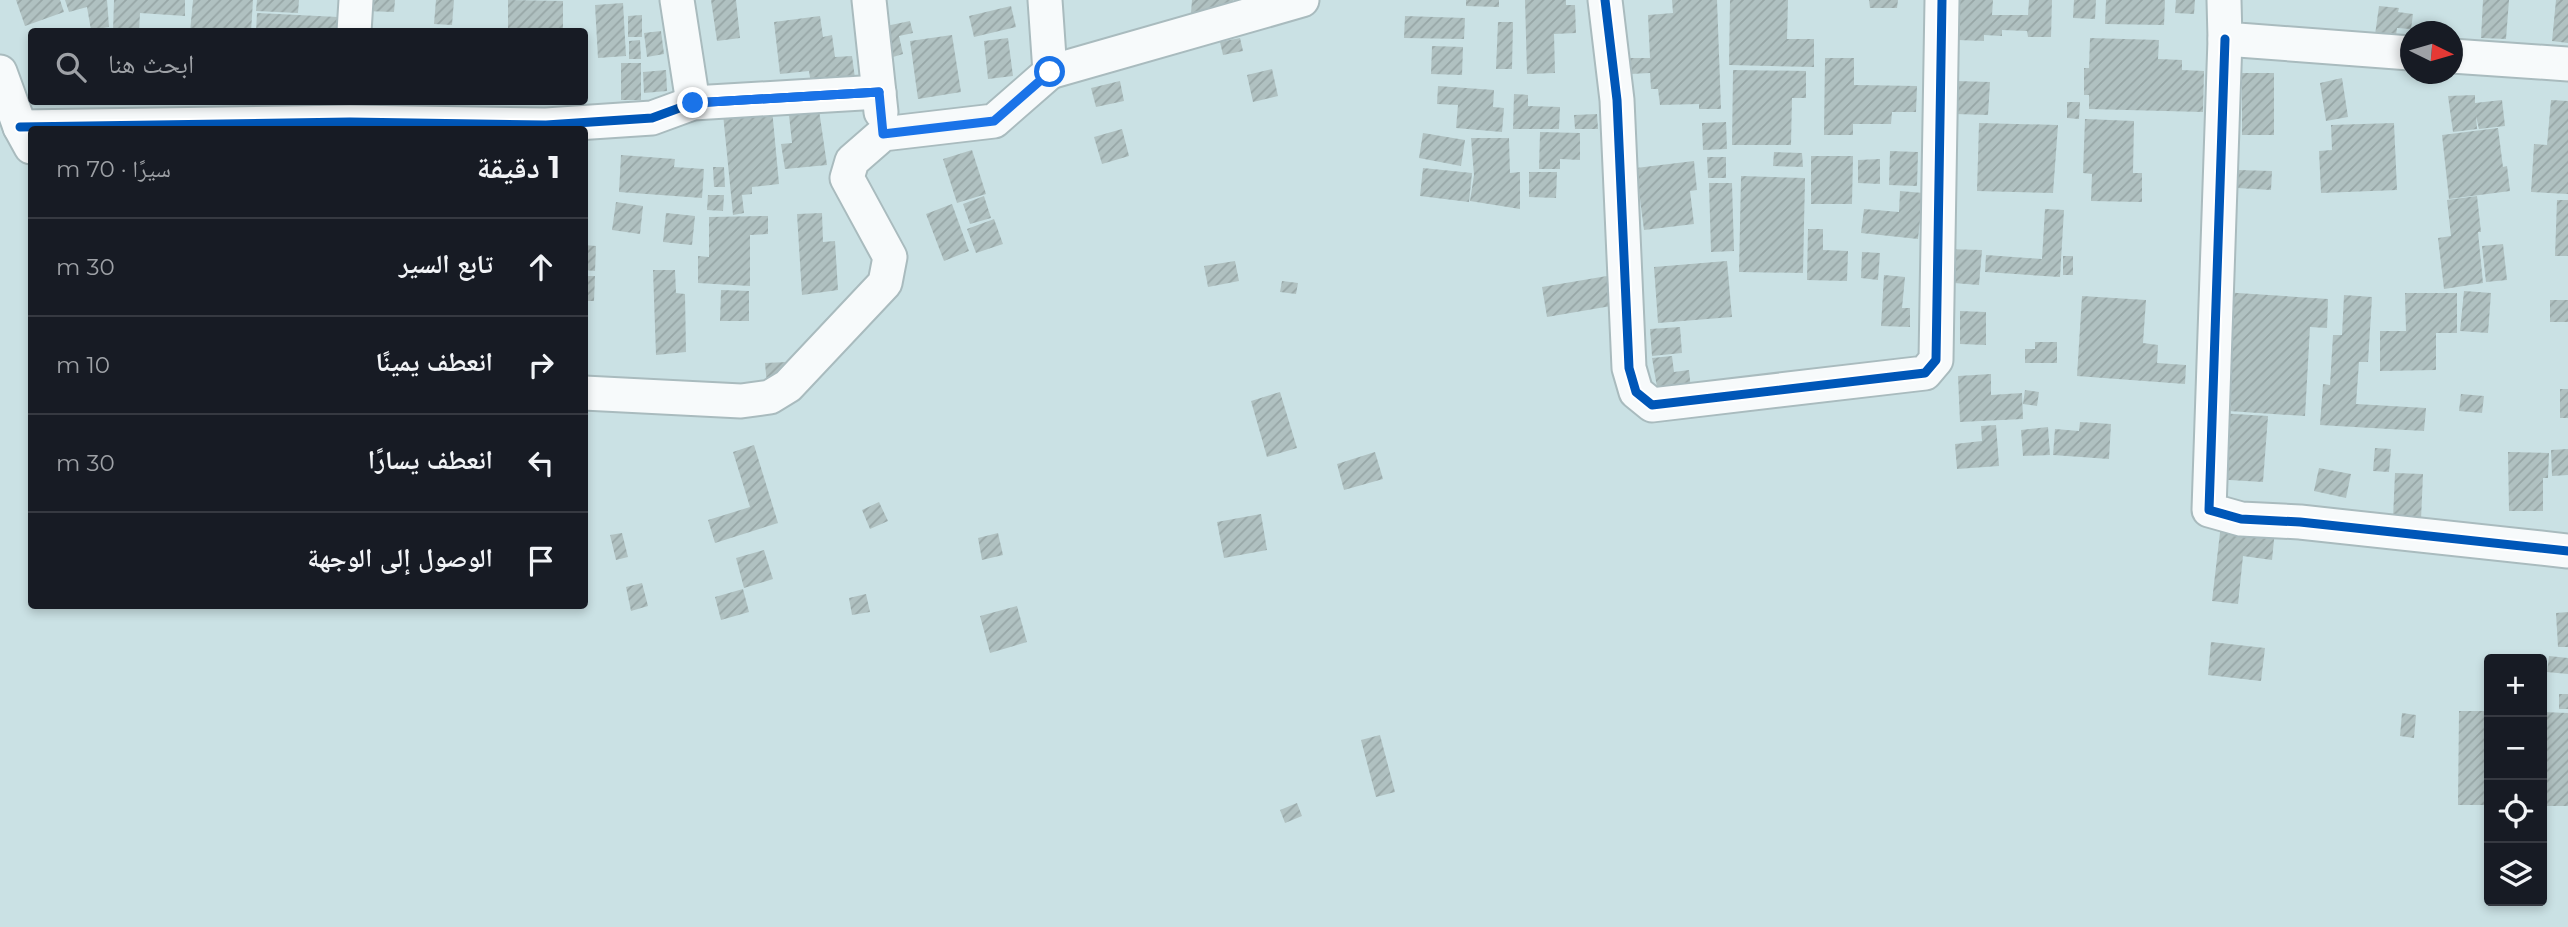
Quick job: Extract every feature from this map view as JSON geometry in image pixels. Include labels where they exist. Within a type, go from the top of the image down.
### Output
[{"type":"street","points":[[354,28],[356,0]]},
{"type":"street","points":[[677,0],[693,103]]},
{"type":"street","points":[[869,0],[883,134]]},
{"type":"street","points":[[1045,0],[1050,72]]},
{"type":"street","points":[[588,393],[741,401],[769,397],[788,386],[885,283],[890,257],[847,178],[852,161],[883,134],[994,121],[1050,72],[1302,0]]},
{"type":"street","points":[[1605,0],[1617,100],[1629,368],[1636,392],[1652,405],[1925,373],[1936,359],[1942,0]]},
{"type":"street","points":[[2224,0],[2225,39],[2209,510],[2241,519],[2300,522],[2568,551]]},
{"type":"street","points":[[2225,39],[2400,51]]},
{"type":"street","points":[[2463,56],[2568,64]]},
{"type":"street","points":[[0,72],[26,138]]},
{"type":"street","points":[[220,126],[350,118],[450,125],[546,125],[652,118],[693,103],[879,92]]},
{"type":"building","points":[[16,0],[60,0],[64,12],[25,26]]},
{"type":"building","points":[[65,0],[107,0],[109,27],[91,28],[87,7],[69,12]]},
{"type":"building","points":[[114,0],[185,0],[185,16],[140,13],[139,28],[113,28]]},
{"type":"building","points":[[193,0],[253,0],[251,28],[190,28]]},
{"type":"building","points":[[257,0],[299,0],[298,13],[256,11]]},
{"type":"building","points":[[366,0],[395,0],[394,12],[365,11]]},
{"type":"building","points":[[436,0],[454,0],[452,25],[434,24]]},
{"type":"building","points":[[508,0],[563,1],[563,28],[508,28]]},
{"type":"building","points":[[711,0],[736,0],[740,38],[717,41]]},
{"type":"building","points":[[1192,0],[1233,0],[1232,16],[1191,13]]},
{"type":"building","points":[[1466,0],[1499,0],[1499,7],[1466,6]]},
{"type":"building","points":[[1525,0],[1566,0],[1566,5],[1575,5],[1576,33],[1554,34],[1555,73],[1527,74]]},
{"type":"building","points":[[1672,0],[1717,0],[1721,109],[1699,109],[1699,104],[1660,105],[1658,89],[1651,89],[1650,73],[1630,74],[1629,58],[1650,58],[1648,15],[1673,13]]},
{"type":"building","points":[[1730,0],[1788,0],[1787,39],[1814,39],[1814,67],[1729,65]]},
{"type":"building","points":[[1869,0],[1898,0],[1897,8],[1870,8]]},
{"type":"building","points":[[1959,0],[1993,0],[1992,15],[2028,15],[2029,0],[2052,0],[2051,37],[2028,37],[2027,31],[2002,30],[2002,36],[1984,35],[1984,41],[1958,40]]},
{"type":"building","points":[[2074,0],[2096,0],[2095,19],[2073,18]]},
{"type":"building","points":[[2106,0],[2165,0],[2164,25],[2105,24]]},
{"type":"building","points":[[2176,0],[2195,0],[2194,14],[2175,13]]},
{"type":"building","points":[[2483,0],[2509,0],[2506,39],[2481,38]]},
{"type":"building","points":[[2556,0],[2568,0],[2568,43],[2552,41]]},
{"type":"building","points":[[623,3],[626,56],[598,58],[595,5]]},
{"type":"building","points":[[1011,6],[1016,27],[974,37],[969,16]]},
{"type":"building","points":[[2379,6],[2399,8],[2398,12],[2413,14],[2412,21],[2400,21],[2396,36],[2375,35]]},
{"type":"building","points":[[257,13],[338,17],[337,28],[256,28]]},
{"type":"building","points":[[642,15],[642,37],[628,37],[628,16]]},
{"type":"building","points":[[820,16],[823,37],[832,35],[835,57],[852,56],[855,78],[811,84],[809,71],[780,74],[774,22]]},
{"type":"building","points":[[1405,16],[1465,18],[1464,39],[1404,38]]},
{"type":"building","points":[[910,21],[913,33],[899,36],[903,54],[893,57],[886,26]]},
{"type":"building","points":[[1498,22],[1513,22],[1512,69],[1496,69]]},
{"type":"building","points":[[661,31],[664,54],[647,57],[644,33]]},
{"type":"building","points":[[952,35],[961,92],[918,99],[910,41]]},
{"type":"building","points":[[1008,38],[1013,76],[988,79],[984,41]]},
{"type":"building","points":[[1240,38],[1243,51],[1223,55],[1220,42]]},
{"type":"building","points":[[2090,38],[2159,40],[2158,59],[2182,60],[2182,70],[2204,71],[2203,112],[2089,109],[2089,95],[2084,95],[2084,68],[2089,68]]},
{"type":"building","points":[[640,40],[641,59],[629,59],[629,41]]},
{"type":"building","points":[[1432,46],[1463,47],[1462,75],[1431,74]]},
{"type":"building","points":[[1825,58],[1854,58],[1854,85],[1917,86],[1916,112],[1892,112],[1891,124],[1853,124],[1853,135],[1824,135]]},
{"type":"building","points":[[621,63],[641,63],[641,100],[621,100]]},
{"type":"building","points":[[1272,69],[1278,96],[1253,102],[1247,75]]},
{"type":"building","points":[[666,70],[667,91],[644,93],[643,72]]},
{"type":"building","points":[[1733,70],[1806,71],[1806,98],[1792,98],[1791,145],[1732,145]]},
{"type":"building","points":[[2242,73],[2274,73],[2274,135],[2242,135]]},
{"type":"building","points":[[2342,78],[2348,117],[2326,121],[2320,83]]},
{"type":"building","points":[[1120,81],[1124,101],[1096,107],[1091,88]]},
{"type":"building","points":[[1956,81],[1990,82],[1988,115],[1955,114]]},
{"type":"building","points":[[1438,86],[1494,90],[1493,107],[1504,108],[1502,132],[1456,128],[1458,105],[1437,104]]},
{"type":"building","points":[[1514,94],[1528,95],[1528,106],[1560,107],[1559,129],[1513,129]]},
{"type":"building","points":[[2475,95],[2475,103],[2502,100],[2505,126],[2479,129],[2476,116],[2477,129],[2453,132],[2448,96]]},
{"type":"building","points":[[2551,100],[2568,101],[2568,194],[2531,192],[2534,144],[2547,145]]},
{"type":"building","points":[[2067,102],[2080,102],[2079,119],[2067,118]]},
{"type":"building","points":[[818,103],[827,165],[785,169],[781,144],[792,143],[788,106]]},
{"type":"building","points":[[252,105],[333,105],[332,118],[252,114]]},
{"type":"building","points":[[772,109],[779,184],[752,187],[752,194],[742,195],[744,213],[733,215],[723,114]]},
{"type":"building","points":[[1597,114],[1598,129],[1575,129],[1574,115]]},
{"type":"building","points":[[2085,119],[2134,121],[2133,173],[2142,173],[2142,202],[2091,201],[2092,174],[2083,173]]},
{"type":"building","points":[[1726,122],[1727,149],[1703,150],[1702,123]]},
{"type":"building","points":[[1979,123],[2058,125],[2053,193],[1977,191]]},
{"type":"building","points":[[2394,123],[2397,190],[2321,193],[2319,151],[2332,150],[2331,125]]},
{"type":"building","points":[[2498,128],[2503,167],[2507,166],[2510,191],[2449,199],[2442,135]]},
{"type":"building","points":[[1122,129],[1129,156],[1102,164],[1094,137]]},
{"type":"building","points":[[1540,132],[1580,133],[1580,160],[1560,159],[1560,169],[1539,169]]},
{"type":"building","points":[[1423,133],[1465,140],[1461,166],[1419,158]]},
{"type":"building","points":[[1471,138],[1509,138],[1510,173],[1520,172],[1520,209],[1470,201],[1474,175]]},
{"type":"building","points":[[972,150],[986,194],[957,203],[943,159]]},
{"type":"building","points":[[1890,151],[1918,152],[1917,186],[1889,185]]},
{"type":"building","points":[[1774,152],[1802,153],[1803,167],[1773,166]]},
{"type":"building","points":[[621,155],[675,159],[674,167],[704,169],[702,198],[619,192]]},
{"type":"building","points":[[1811,156],[1853,156],[1852,204],[1811,204]]},
{"type":"building","points":[[1707,157],[1726,157],[1726,178],[1708,178]]},
{"type":"building","points":[[1880,159],[1880,184],[1858,183],[1858,160]]},
{"type":"building","points":[[1694,161],[1697,190],[1690,191],[1694,224],[1644,230],[1636,168]]},
{"type":"building","points":[[713,167],[724,167],[725,187],[714,187]]},
{"type":"building","points":[[1423,168],[1472,173],[1469,202],[1420,196]]},
{"type":"building","points":[[2238,170],[2272,171],[2271,190],[2237,188]]},
{"type":"building","points":[[1529,172],[1557,172],[1556,198],[1529,197]]},
{"type":"building","points":[[1741,176],[1805,178],[1803,273],[1739,272]]},
{"type":"building","points":[[1709,183],[1732,183],[1734,251],[1711,252]]},
{"type":"building","points":[[1900,191],[1923,193],[1918,239],[1861,233],[1864,209],[1899,212]]},
{"type":"building","points":[[708,195],[724,195],[723,211],[707,210]]},
{"type":"building","points":[[984,196],[991,218],[970,224],[963,204]]},
{"type":"building","points":[[2477,196],[2483,283],[2444,289],[2438,238],[2451,236],[2447,200]]},
{"type":"building","points":[[2557,200],[2568,200],[2568,256],[2555,256]]},
{"type":"building","points":[[616,202],[643,206],[640,234],[612,230]]},
{"type":"building","points":[[952,204],[969,251],[944,261],[926,214]]},
{"type":"building","points":[[2045,209],[2064,210],[2060,277],[1985,272],[1986,255],[2042,259]]},
{"type":"building","points":[[666,213],[695,216],[692,245],[663,242]]},
{"type":"building","points":[[822,213],[823,242],[835,241],[838,290],[802,295],[797,214]]},
{"type":"building","points":[[768,216],[768,234],[750,235],[750,286],[698,283],[698,256],[709,257],[709,217]]},
{"type":"building","points":[[994,219],[1003,244],[976,253],[967,229]]},
{"type":"building","points":[[1808,229],[1823,229],[1823,250],[1848,251],[1847,281],[1807,280]]},
{"type":"building","points":[[2503,244],[2507,280],[2486,282],[2482,246]]},
{"type":"building","points":[[588,245],[596,246],[595,271],[588,270]]},
{"type":"building","points":[[1942,249],[1982,250],[1979,285],[1954,283],[1955,270],[1941,268]]},
{"type":"building","points":[[1862,252],[1880,253],[1878,280],[1861,278]]},
{"type":"building","points":[[2063,256],[2073,256],[2073,275],[2063,275]]},
{"type":"building","points":[[1235,261],[1239,281],[1208,287],[1204,266]]},
{"type":"building","points":[[1727,261],[1732,317],[1658,323],[1654,267]]},
{"type":"building","points":[[653,270],[675,270],[676,293],[685,294],[686,352],[656,355]]},
{"type":"building","points":[[1884,275],[1905,277],[1902,308],[1910,308],[1910,327],[1881,326]]},
{"type":"building","points":[[588,276],[595,276],[594,301],[588,301]]},
{"type":"building","points":[[1607,276],[1611,306],[1547,317],[1542,287]]},
{"type":"building","points":[[1282,281],[1298,283],[1296,294],[1280,292]]},
{"type":"building","points":[[721,290],[749,291],[749,321],[720,321]]},
{"type":"building","points":[[2464,291],[2491,293],[2488,333],[2460,331]]},
{"type":"building","points":[[2222,292],[2328,299],[2327,328],[2310,327],[2305,416],[2214,410]]},
{"type":"building","points":[[2405,293],[2457,293],[2457,333],[2436,333],[2436,370],[2380,371],[2380,331],[2406,331]]},
{"type":"building","points":[[2344,295],[2372,297],[2368,362],[2359,362],[2356,404],[2426,408],[2424,431],[2320,425],[2323,384],[2330,385],[2333,335],[2342,335]]},
{"type":"building","points":[[2082,296],[2146,300],[2143,343],[2158,345],[2157,363],[2186,365],[2185,384],[2077,376]]},
{"type":"building","points":[[2550,300],[2568,300],[2568,322],[2550,322]]},
{"type":"building","points":[[1960,311],[1986,312],[1986,345],[1960,344]]},
{"type":"building","points":[[1680,327],[1682,353],[1652,356],[1650,329]]},
{"type":"building","points":[[2035,342],[2057,342],[2057,363],[2025,363],[2025,349],[2035,349]]},
{"type":"building","points":[[1672,356],[1674,372],[1689,370],[1691,390],[1658,393],[1652,358]]},
{"type":"building","points":[[787,362],[788,384],[767,385],[765,363]]},
{"type":"building","points":[[1991,374],[1991,395],[2022,393],[2023,419],[1960,422],[1958,376]]},
{"type":"building","points":[[2560,389],[2568,389],[2568,418],[2560,418]]},
{"type":"building","points":[[2025,390],[2039,392],[2037,406],[2023,404]]},
{"type":"building","points":[[1280,392],[1297,448],[1267,457],[1251,401]]},
{"type":"building","points":[[2461,394],[2484,396],[2482,413],[2459,411]]},
{"type":"building","points":[[2218,413],[2268,416],[2263,482],[2213,479]]},
{"type":"building","points":[[2080,422],[2111,424],[2109,459],[2053,455],[2055,429],[2079,431]]},
{"type":"building","points":[[1996,425],[1999,466],[1957,469],[1955,444],[1982,441],[1981,426]]},
{"type":"building","points":[[2048,427],[2050,455],[2023,456],[2021,430]]},
{"type":"building","points":[[754,445],[778,523],[715,543],[708,520],[750,507],[733,452]]},
{"type":"building","points":[[2375,448],[2391,449],[2389,472],[2373,471]]},
{"type":"building","points":[[2568,449],[2568,475],[2552,476],[2551,450]]},
{"type":"building","points":[[1375,452],[1383,479],[1344,490],[1337,464]]},
{"type":"building","points":[[2508,452],[2549,453],[2548,478],[2543,478],[2543,511],[2509,511]]},
{"type":"building","points":[[2319,468],[2351,474],[2346,498],[2314,491]]},
{"type":"building","points":[[2395,473],[2423,474],[2421,520],[2393,519]]},
{"type":"building","points":[[879,502],[888,521],[870,529],[862,510]]},
{"type":"building","points":[[1261,514],[1267,550],[1224,558],[1217,522]]},
{"type":"building","points":[[2221,524],[2275,530],[2272,560],[2243,556],[2238,604],[2212,601]]},
{"type":"building","points":[[622,533],[628,557],[616,560],[610,535]]},
{"type":"building","points":[[998,533],[1003,555],[982,560],[978,538]]},
{"type":"building","points":[[764,550],[773,579],[744,588],[736,558]]},
{"type":"building","points":[[642,583],[648,606],[631,611],[626,587]]},
{"type":"building","points":[[743,589],[749,612],[721,620],[715,597]]},
{"type":"building","points":[[866,594],[870,612],[852,615],[849,598]]},
{"type":"building","points":[[1017,606],[1027,642],[990,653],[980,616]]},
{"type":"building","points":[[2568,612],[2568,647],[2558,647],[2556,613]]},
{"type":"building","points":[[2211,642],[2265,648],[2261,681],[2208,675]]},
{"type":"building","points":[[2549,656],[2568,658],[2568,674],[2547,672]]},
{"type":"building","points":[[2559,694],[2568,694],[2568,709],[2559,709]]},
{"type":"building","points":[[2459,711],[2484,711],[2484,805],[2458,805]]},
{"type":"building","points":[[2547,712],[2568,713],[2568,806],[2547,806]]},
{"type":"building","points":[[2402,713],[2416,715],[2414,738],[2400,736]]},
{"type":"building","points":[[1380,735],[1395,792],[1376,797],[1361,740]]},
{"type":"building","points":[[1297,803],[1302,816],[1285,823],[1280,810]]},
{"type":"cycle path","points":[[1605,0],[1617,100],[1629,368],[1636,392],[1652,405],[1925,373],[1936,360],[1942,0]]},
{"type":"cycle path","points":[[2225,39],[2209,510],[2241,519],[2300,522],[2568,551]]},
{"type":"cycle path","points":[[86,126],[350,122],[546,125],[652,118],[693,103],[879,92]]},
{"type":"cycle path","points":[[20,127],[28,127]]},
{"type":"route","points":[[693,103],[879,92],[883,134],[994,121],[1050,72]]}]
